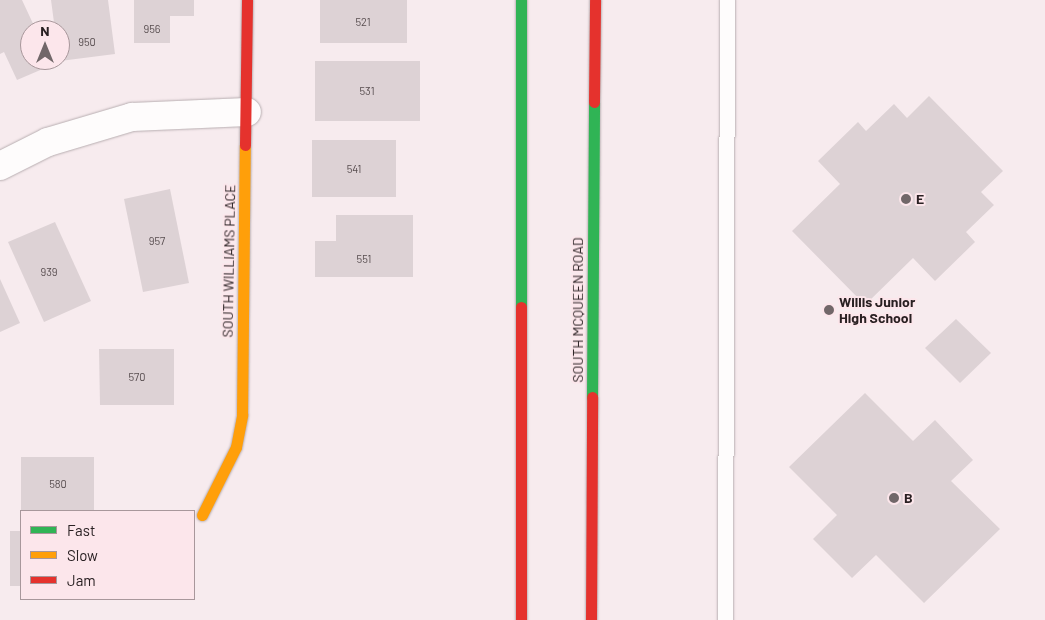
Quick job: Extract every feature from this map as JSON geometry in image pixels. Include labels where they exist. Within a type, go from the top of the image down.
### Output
[{"type":"main road","name":"SOUTH WILLIAMS PLACE","points":[[202,515],[236,447],[242,415],[248,0]]},
{"type":"main road","points":[[521,0],[521,620]]},
{"type":"main road","name":"SOUTH MCQUEEN ROAD","points":[[591,620],[595,0]]},
{"type":"street","points":[[0,166],[48,142],[132,117],[247,112]]},
{"type":"lane","points":[[725,620],[727,0]]},
{"type":"building","points":[[0,0],[22,0],[31,20],[20,20],[20,70],[40,70],[17,80],[4,52],[0,54]]},
{"type":"building","points":[[51,0],[108,0],[115,54],[70,60],[70,20],[54,20]]},
{"type":"building","points":[[134,0],[194,0],[194,16],[170,16],[170,43],[134,43]]},
{"type":"building","points":[[320,0],[407,0],[407,43],[320,43]]},
{"type":"building","points":[[315,61],[420,61],[420,121],[315,121]]},
{"type":"building","name":"E","points":[[929,96],[1003,171],[981,192],[994,205],[966,232],[975,242],[935,281],[913,258],[865,305],[792,231],[840,184],[818,161],[858,122],[866,131],[894,104],[907,118]]},
{"type":"building","points":[[312,140],[396,140],[396,197],[312,197]]},
{"type":"building","points":[[170,189],[189,283],[143,292],[124,199]]},
{"type":"building","points":[[336,215],[413,215],[413,277],[315,277],[315,241],[336,241]]},
{"type":"building","points":[[55,222],[91,301],[44,322],[8,242]]},
{"type":"building","points":[[0,279],[20,323],[0,332]]},
{"type":"building","points":[[956,319],[991,353],[960,383],[925,348]]},
{"type":"building","points":[[99,349],[174,349],[174,405],[100,405]]},
{"type":"building","name":"B","points":[[865,393],[913,441],[935,420],[973,460],[951,481],[1000,529],[924,603],[876,555],[852,578],[813,539],[837,515],[789,467]]},
{"type":"building","points":[[21,457],[94,457],[94,510],[21,510]]},
{"type":"building","points":[[10,531],[20,531],[20,586],[10,586]]},
{"type":"traffic: fast","points":[[521,0],[521,307]]},
{"type":"traffic: fast","points":[[592,397],[594,102]]},
{"type":"traffic: slow","points":[[202,515],[236,447],[242,415],[245,145]]},
{"type":"traffic: jam","points":[[245,145],[247,0]]},
{"type":"traffic: jam","points":[[594,102],[595,0]]},
{"type":"traffic: jam","points":[[521,307],[521,620]]},
{"type":"traffic: jam","points":[[591,620],[592,397]]},
{"type":"place","name":"E","points":[[906,199]]},
{"type":"place","name":"Willis Junior High School","points":[[829,310]]},
{"type":"place","name":"B","points":[[894,498]]}]
